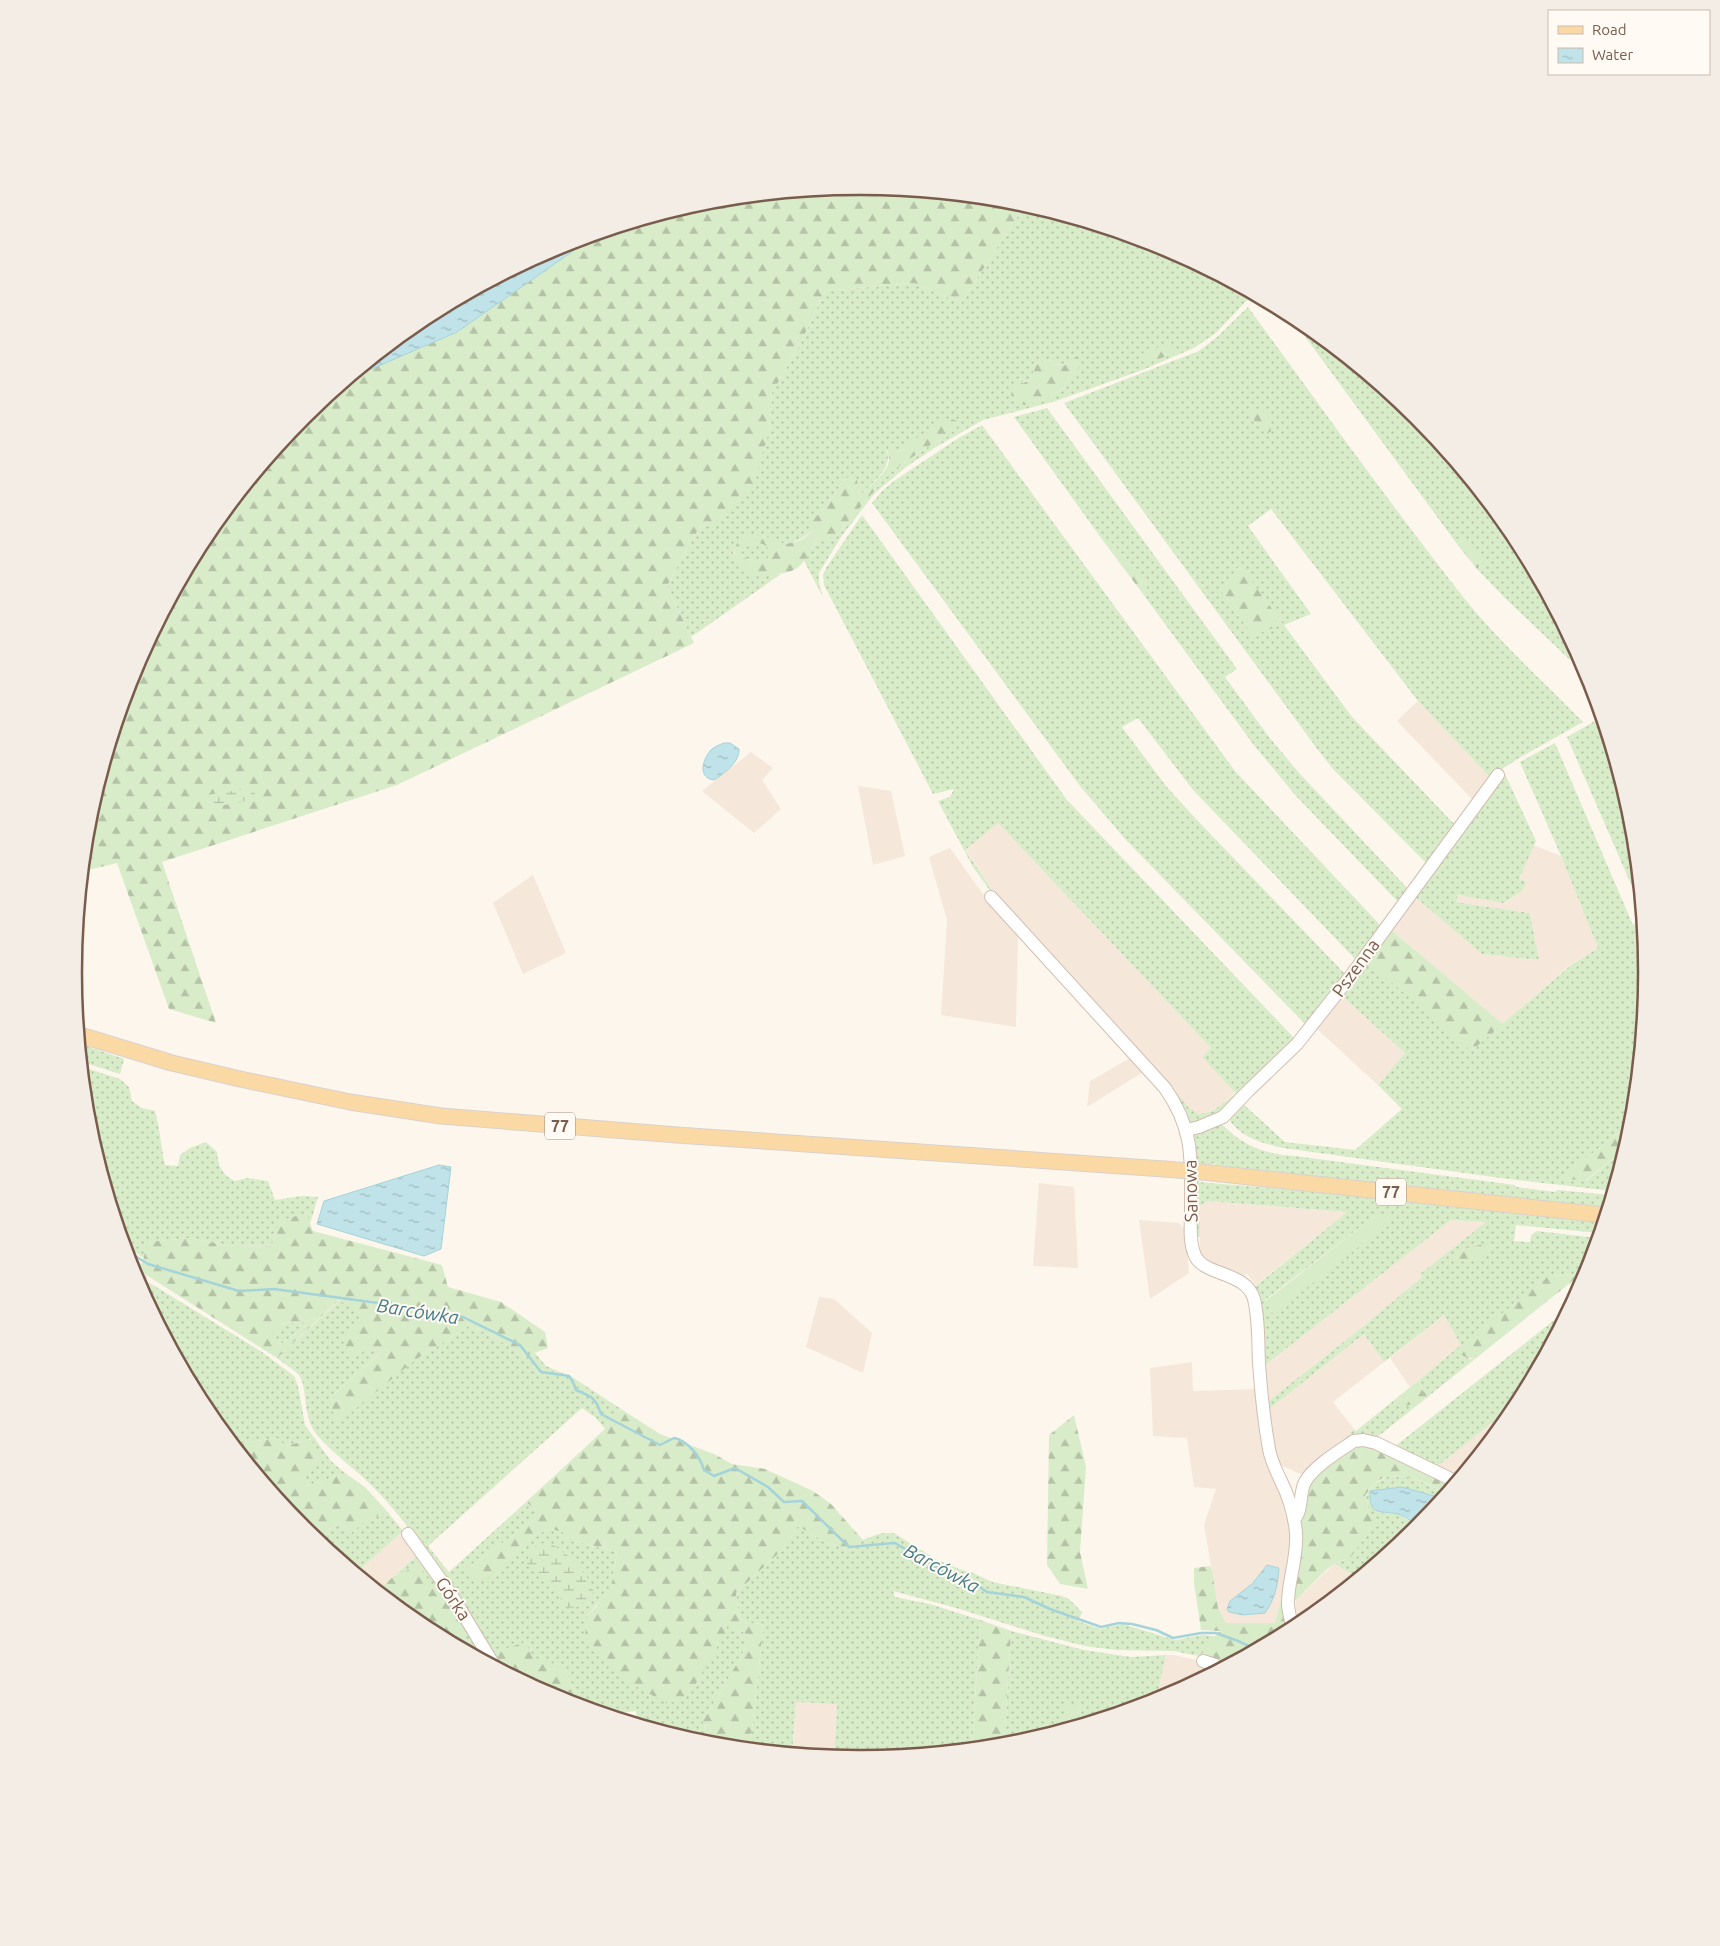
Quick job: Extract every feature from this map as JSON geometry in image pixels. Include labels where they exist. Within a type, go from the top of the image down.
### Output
[{"type":"main road","name":"77","points":[[85,1037],[240,1080],[350,1102],[441,1116],[677,1135],[1202,1172],[1599,1213]]},
{"type":"street","name":"Pszenna","points":[[1187,1130],[1223,1117],[1297,1044],[1353,973],[1498,774]]},
{"type":"street","name":"Sanowa","points":[[991,897],[1165,1088],[1182,1116],[1187,1130],[1191,1156],[1193,1252],[1202,1265],[1239,1280],[1251,1291],[1254,1298],[1260,1379],[1269,1451],[1287,1494],[1294,1519],[1296,1543],[1288,1603],[1291,1620]]},
{"type":"street","name":"Sanowa","points":[[1294,1519],[1298,1513],[1303,1486],[1310,1474],[1354,1441],[1363,1440],[1376,1443],[1451,1479]]},
{"type":"street","name":"Górka","points":[[408,1534],[450,1594],[488,1655]]},
{"type":"street","points":[[1203,1660],[1214,1665]]},
{"type":"shaded area","points":[[1418,701],[1490,777],[1473,800],[1397,721]]},
{"type":"shaded area","points":[[751,752],[773,768],[762,780],[781,809],[754,833],[702,791]]},
{"type":"shaded area","points":[[858,786],[891,791],[905,856],[873,865]]},
{"type":"shaded area","points":[[998,823],[1211,1048],[1202,1057],[1236,1092],[1213,1111],[1198,1114],[1189,1108],[1003,906],[965,849]]},
{"type":"shaded area","points":[[1533,845],[1561,856],[1598,948],[1570,965],[1503,1024],[1390,929],[1414,896],[1482,954],[1539,960],[1530,913],[1456,902],[1458,895],[1505,903],[1522,891],[1525,883],[1519,880]]},
{"type":"shaded area","points":[[950,848],[982,893],[1018,936],[1016,1027],[941,1015],[947,920],[929,857]]},
{"type":"shaded area","points":[[533,875],[566,953],[523,974],[493,903]]},
{"type":"shaded area","points":[[1341,995],[1405,1053],[1378,1085],[1316,1028]]},
{"type":"shaded area","points":[[1130,1058],[1143,1072],[1087,1107],[1090,1081]]},
{"type":"shaded area","points":[[1039,1183],[1074,1187],[1078,1268],[1033,1266]]},
{"type":"shaded area","points":[[1207,1201],[1347,1212],[1256,1285],[1247,1274],[1243,1276],[1204,1258],[1200,1253],[1200,1206]]},
{"type":"shaded area","points":[[1139,1220],[1179,1223],[1185,1230],[1189,1273],[1150,1299]]},
{"type":"shaded area","points":[[1451,1220],[1487,1222],[1420,1274],[1422,1277],[1360,1329],[1267,1402],[1264,1366]]},
{"type":"shaded area","points":[[819,1297],[834,1299],[872,1333],[863,1373],[806,1347]]},
{"type":"shaded area","points":[[1444,1315],[1462,1345],[1410,1387],[1390,1358]]},
{"type":"shaded area","points":[[1364,1334],[1384,1362],[1333,1402],[1354,1429],[1339,1446],[1305,1476],[1278,1464],[1268,1410]]},
{"type":"shaded area","points":[[1192,1362],[1193,1391],[1257,1389],[1291,1538],[1284,1589],[1276,1623],[1226,1623],[1218,1608],[1204,1525],[1216,1489],[1194,1487],[1187,1438],[1153,1436],[1150,1368]]},
{"type":"shaded area","points":[[1497,1418],[1453,1476],[1434,1469]]},
{"type":"shaded area","points":[[403,1531],[420,1553],[382,1586],[361,1569]]},
{"type":"shaded area","points":[[1334,1564],[1353,1574],[1297,1615],[1296,1600]]},
{"type":"shaded area","points":[[1166,1655],[1196,1660],[1209,1667],[1204,1670],[1158,1691]]},
{"type":"shaded area","points":[[796,1702],[837,1703],[834,1749],[792,1747]]},
{"type":"green space","points":[[860,195],[911,197],[961,202],[1020,212],[961,303],[914,283],[825,291],[801,342],[772,393],[769,432],[752,489],[721,522],[699,528],[667,586],[694,643],[397,785],[162,862],[216,1023],[169,1009],[117,863],[89,870],[97,821],[109,772],[124,723],[142,675],[163,629],[187,584],[243,500],[275,460],[310,423],[347,388],[370,370],[457,332],[574,251],[659,222],[708,210],[809,197]]},
{"type":"green space","points":[[1020,212],[1110,237],[1158,255],[1204,276],[1248,299],[1216,333],[1194,348],[1145,369],[1056,401],[983,420],[906,467],[874,494],[841,537],[819,573],[819,583],[823,597],[804,561],[818,538],[832,541],[890,472],[946,437],[909,445],[897,452],[887,451],[888,457],[885,469],[877,479],[863,493],[859,491],[857,480],[844,479],[830,502],[812,522],[815,529],[803,537],[791,543],[782,544],[757,535],[742,540],[733,553],[761,574],[781,574],[691,637],[667,586],[699,528],[721,521],[769,432],[772,393],[801,342],[825,291],[914,283],[961,303]],"holes":[[[1052,360],[1055,364],[1079,366],[1062,390],[1040,402],[1022,382],[1030,380],[1037,363]]]},
{"type":"green space","points":[[1248,307],[1379,487],[1460,593],[1504,643],[1583,722],[1519,758],[1490,777],[1418,701],[1271,509],[1248,526],[1311,614],[1284,625],[1352,717],[1455,825],[1428,865],[1333,769],[1318,750],[1064,403],[1199,351],[1217,337]],"holes":[[[1240,566],[1283,624],[1220,590]]]},
{"type":"green space","points":[[1305,336],[1373,388],[1445,460],[1506,541],[1533,584],[1572,662],[1477,569],[1481,566],[1464,539],[1457,544]]},
{"type":"green space","points":[[1171,346],[1177,348],[1176,352],[1159,359],[1143,362],[1139,358],[1149,350]]},
{"type":"green space","points":[[1076,356],[1079,366],[1062,390],[1040,402],[1025,405],[1016,403],[1011,396],[1013,387],[1030,380],[1037,363],[1052,360],[1055,364],[1066,365]]},
{"type":"green space","points":[[1251,407],[1268,414],[1271,431],[1267,434],[1254,420],[1248,408]]},
{"type":"green space","points":[[1047,408],[1237,669],[1225,677],[1269,737],[1300,774],[1410,891],[1400,904],[1296,796],[1253,744],[1143,594],[1147,589],[1137,571],[1111,542],[1104,542],[1014,417]]},
{"type":"green space","points":[[947,419],[955,420],[959,424],[946,437],[890,472],[832,541],[819,540],[818,538],[800,566],[780,574],[751,575],[740,569],[734,552],[739,541],[744,537],[750,535],[763,536],[781,543],[795,542],[803,538],[814,530],[811,522],[830,502],[844,479],[853,475],[857,480],[859,491],[863,493],[886,469],[889,460],[889,444],[892,443],[898,452],[933,426]],"holes":[[[758,543],[767,547],[770,556],[759,562],[751,561],[744,557],[741,553],[744,549]]]},
{"type":"green space","points":[[982,425],[1235,771],[1383,928],[1358,962],[1193,790],[1138,718],[1122,727],[1166,786],[1348,977],[1309,1028],[1126,840],[1080,786],[872,503],[894,481],[957,439]]},
{"type":"green space","points":[[862,515],[1067,800],[1297,1041],[1221,1112],[1191,1124],[1189,1122],[1176,1092],[1189,1108],[1199,1114],[1213,1111],[1236,1093],[1202,1057],[1211,1048],[998,823],[965,850],[1002,907],[973,867],[938,801],[950,797],[954,789],[933,794],[824,585],[823,575],[826,568]]},
{"type":"green space","points":[[1464,539],[1470,541],[1484,562],[1477,569],[1457,544]]},
{"type":"green space","points":[[1104,542],[1111,542],[1142,577],[1147,589],[1143,594]]},
{"type":"green space","points":[[758,543],[767,547],[771,556],[759,562],[751,561],[744,557],[741,553],[744,549]]},
{"type":"green space","points":[[1240,565],[1283,624],[1253,636],[1220,590]]},
{"type":"green space","points":[[1595,721],[1611,772],[1623,821],[1633,888],[1567,737]]},
{"type":"green space","points":[[1555,743],[1633,925],[1636,923],[1638,973],[1636,1024],[1631,1074],[1622,1130],[1561,1178],[1586,1181],[1615,1157],[1606,1190],[1283,1148],[1261,1142],[1241,1132],[1230,1121],[1231,1115],[1242,1103],[1285,1142],[1355,1150],[1402,1109],[1378,1085],[1405,1053],[1340,994],[1497,778],[1504,772],[1536,841],[1519,879],[1526,882],[1522,891],[1504,903],[1458,895],[1456,902],[1530,913],[1539,960],[1482,954],[1414,896],[1390,929],[1471,1051],[1571,965],[1598,948],[1520,762]]},
{"type":"green space","points":[[250,789],[255,793],[253,798],[242,802],[220,805],[207,805],[203,803],[203,798],[206,795]]},
{"type":"green space","points":[[1390,929],[1503,1024],[1471,1051],[1367,961]]},
{"type":"green space","points":[[86,1046],[124,1059],[120,1074],[88,1064]]},
{"type":"green space","points":[[88,1069],[120,1079],[129,1087],[132,1101],[142,1108],[155,1111],[165,1165],[178,1166],[180,1155],[190,1148],[206,1142],[217,1152],[218,1162],[224,1173],[235,1181],[247,1178],[268,1181],[275,1200],[301,1196],[318,1197],[310,1224],[306,1213],[275,1231],[272,1246],[234,1247],[189,1238],[149,1242],[144,1258],[136,1253],[124,1223],[109,1174],[97,1125]]},
{"type":"green space","points":[[1220,1124],[1249,1145],[1279,1154],[1555,1192],[1557,1190],[1605,1195],[1601,1207],[1217,1166],[1213,1163],[1211,1165],[1199,1163],[1199,1182],[1298,1190],[1597,1220],[1592,1232],[1516,1225],[1514,1241],[1530,1242],[1531,1235],[1537,1231],[1591,1237],[1576,1274],[1549,1276],[1468,1359],[1475,1359],[1375,1439],[1339,1446],[1354,1429],[1356,1431],[1393,1401],[1396,1405],[1428,1396],[1422,1390],[1419,1380],[1461,1345],[1444,1315],[1384,1362],[1364,1334],[1268,1410],[1267,1402],[1360,1329],[1422,1277],[1420,1274],[1486,1222],[1451,1220],[1264,1366],[1262,1306],[1252,1289],[1347,1212],[1207,1201],[1200,1206],[1200,1237],[1196,1236],[1193,1137],[1195,1134]],"holes":[[[1376,1215],[1272,1313],[1265,1300]]]},
{"type":"green space","points":[[1622,1130],[1615,1157],[1585,1181],[1561,1178]]},
{"type":"green space","points":[[306,1213],[313,1231],[442,1265],[448,1287],[501,1302],[545,1332],[548,1348],[523,1357],[506,1344],[470,1325],[415,1360],[337,1424],[328,1399],[384,1350],[351,1354],[341,1338],[364,1316],[339,1300],[277,1358],[143,1273],[141,1268],[148,1242],[189,1238],[234,1247],[272,1246],[275,1231],[280,1221]],"holes":[[[314,1318],[316,1319],[281,1344],[270,1336],[282,1325],[288,1322],[299,1324]]]},
{"type":"green space","points":[[1376,1215],[1398,1216],[1273,1314],[1265,1301]]},
{"type":"green space","points":[[1484,1244],[1491,1248],[1486,1257],[1470,1260],[1453,1258],[1455,1251]]},
{"type":"green space","points":[[1576,1275],[1574,1280],[1475,1359],[1463,1356],[1460,1352],[1462,1345],[1549,1276]]},
{"type":"green space","points":[[147,1281],[262,1352],[294,1376],[298,1386],[305,1425],[331,1461],[345,1473],[307,1486],[301,1479],[311,1439],[285,1446],[277,1438],[241,1443],[187,1362]]},
{"type":"green space","points":[[340,1300],[365,1316],[385,1349],[328,1399],[415,1360],[470,1325],[506,1344],[523,1357],[535,1353],[546,1366],[572,1377],[621,1409],[610,1416],[605,1429],[596,1418],[582,1408],[428,1546],[449,1572],[526,1502],[541,1514],[465,1569],[495,1571],[533,1536],[550,1529],[563,1532],[567,1539],[617,1552],[611,1590],[587,1616],[727,1625],[745,1633],[748,1640],[742,1655],[703,1721],[706,1732],[714,1737],[668,1726],[659,1722],[658,1724],[637,1717],[636,1711],[622,1713],[579,1697],[565,1671],[491,1653],[423,1547],[392,1507],[361,1475],[317,1435],[309,1419],[303,1386],[298,1374],[277,1358]]},
{"type":"green space","points":[[314,1318],[316,1319],[281,1344],[272,1340],[269,1335],[288,1322],[299,1324]]},
{"type":"green space","points":[[1556,1319],[1533,1362],[1496,1419],[1434,1469],[1393,1448]]},
{"type":"green space","points":[[1419,1380],[1422,1390],[1429,1396],[1409,1405],[1396,1405],[1393,1401]]},
{"type":"green space","points":[[621,1409],[660,1434],[714,1454],[732,1464],[765,1469],[813,1491],[831,1504],[863,1540],[852,1551],[825,1542],[798,1526],[784,1548],[736,1593],[741,1620],[749,1624],[762,1623],[763,1629],[751,1743],[716,1737],[706,1732],[703,1721],[742,1655],[748,1640],[745,1633],[727,1626],[726,1632],[695,1685],[680,1701],[666,1703],[621,1678],[600,1658],[585,1636],[587,1616],[611,1589],[617,1552],[567,1539],[563,1532],[550,1529],[533,1536],[486,1580],[478,1579],[464,1569],[485,1556],[541,1514],[526,1502],[605,1429],[610,1416]]},
{"type":"green space","points":[[1074,1415],[1086,1467],[1080,1552],[1088,1589],[1060,1584],[1047,1565],[1049,1435]]},
{"type":"green space","points":[[277,1438],[286,1446],[311,1439],[322,1463],[301,1479],[307,1486],[345,1473],[365,1487],[387,1511],[364,1522],[351,1533],[340,1522],[321,1534],[275,1486],[241,1443]]},
{"type":"green space","points":[[1361,1443],[1446,1479],[1441,1490],[1408,1477],[1399,1476],[1383,1478],[1375,1483],[1365,1495],[1368,1507],[1376,1522],[1351,1557],[1334,1564],[1296,1600],[1290,1601],[1298,1522],[1311,1477]]},
{"type":"green space","points":[[1389,1476],[1409,1477],[1441,1490],[1446,1479],[1449,1481],[1445,1486],[1435,1496],[1402,1487],[1370,1491],[1370,1503],[1376,1512],[1398,1514],[1411,1522],[1353,1574],[1334,1564],[1351,1557],[1368,1507],[1365,1495],[1375,1483]]},
{"type":"green space","points":[[387,1511],[403,1531],[361,1569],[321,1534],[340,1522],[351,1533],[364,1522]]},
{"type":"green space","points":[[798,1526],[825,1542],[852,1551],[863,1540],[882,1533],[894,1533],[937,1560],[992,1582],[1069,1599],[1082,1612],[1078,1621],[1100,1629],[1123,1624],[1175,1640],[1202,1635],[1215,1636],[1202,1654],[1208,1658],[1174,1651],[1116,1650],[1085,1646],[893,1591],[895,1597],[930,1604],[980,1620],[972,1742],[911,1749],[834,1749],[837,1704],[796,1702],[792,1747],[751,1743],[763,1629],[762,1623],[749,1624],[741,1620],[736,1593],[784,1548]]},
{"type":"green space","points":[[539,1543],[552,1544],[571,1558],[587,1577],[594,1592],[587,1600],[572,1608],[561,1606],[558,1591],[554,1585],[527,1563],[529,1553]]},
{"type":"green space","points":[[420,1553],[483,1652],[460,1639],[467,1631],[418,1567],[395,1575]]},
{"type":"green space","points":[[418,1566],[468,1631],[460,1639],[382,1586],[394,1576]]},
{"type":"green space","points":[[1210,1566],[1218,1608],[1226,1623],[1275,1623],[1284,1589],[1289,1621],[1249,1646],[1215,1664],[1202,1654],[1209,1642],[1220,1631],[1201,1630],[1194,1583],[1194,1568]]},
{"type":"green space","points":[[980,1620],[1011,1631],[1004,1737],[972,1742]]},
{"type":"green space","points":[[1011,1631],[1084,1650],[1131,1657],[1166,1655],[1158,1691],[1078,1719],[1079,1706],[1070,1721],[1004,1737]]},
{"type":"green space","points":[[526,1642],[536,1665],[544,1658],[565,1671],[579,1697],[516,1670],[493,1658],[491,1653]]},
{"type":"green space","points":[[1066,1705],[1079,1706],[1078,1719],[1065,1723]]},
{"type":"water","points":[[574,251],[457,332],[370,370],[428,327],[471,300],[516,276]]},
{"type":"water","points":[[724,743],[730,743],[739,749],[739,754],[731,767],[714,780],[709,779],[704,773],[703,768],[705,759],[711,750]]},
{"type":"water","points":[[439,1165],[451,1167],[441,1249],[424,1256],[317,1224],[324,1201]]},
{"type":"water","points":[[1402,1487],[1435,1496],[1411,1522],[1398,1514],[1373,1509],[1370,1491]]},
{"type":"water","points":[[1267,1565],[1279,1568],[1275,1591],[1265,1613],[1243,1615],[1229,1612],[1227,1609],[1230,1601],[1252,1584]]},
{"type":"waterway","name":"Barcówka","points":[[137,1257],[148,1264],[239,1291],[274,1289],[408,1307],[463,1317],[520,1345],[541,1372],[569,1376],[576,1390],[595,1401],[601,1414],[660,1445],[674,1438],[684,1442],[700,1460],[704,1470],[714,1476],[735,1468],[768,1487],[784,1502],[802,1501],[849,1547],[895,1543],[949,1575],[974,1583],[987,1592],[1024,1597],[1050,1609],[1101,1627],[1119,1623],[1132,1624],[1156,1630],[1173,1638],[1201,1633],[1216,1633],[1249,1646]]}]
